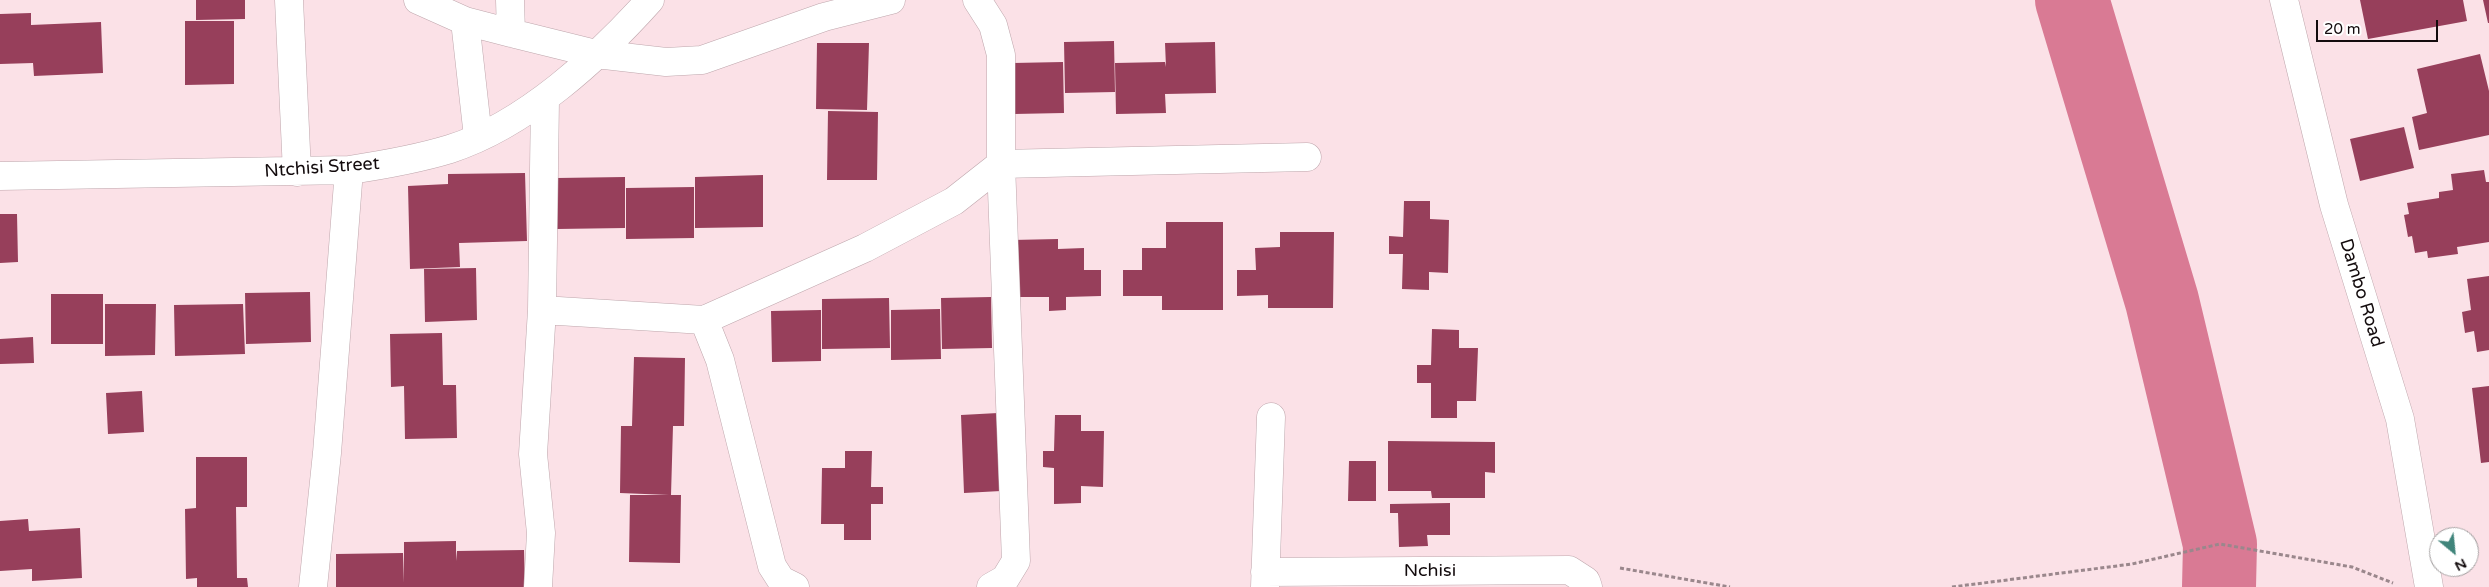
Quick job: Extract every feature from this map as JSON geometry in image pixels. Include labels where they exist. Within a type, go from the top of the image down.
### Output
[{"type":"street","points":[[289,0],[297,172]]},
{"type":"street","points":[[418,0],[465,21],[511,33],[596,54],[666,62],[702,60],[824,17],[891,0]]},
{"type":"street","points":[[510,0],[511,33]]},
{"type":"street","name":"Ntchisi Street","points":[[0,176],[297,172],[349,170],[401,162],[450,148],[478,137],[545,99],[629,23],[650,0]]},
{"type":"street","points":[[977,0],[992,24],[1001,55],[1001,164],[1016,560],[1005,579],[991,587]]},
{"type":"street","name":"Dambo Road","points":[[2284,0],[2334,205],[2400,419],[2429,587]]},
{"type":"street","points":[[465,21],[478,137]]},
{"type":"street","points":[[538,587],[541,532],[533,454],[542,310],[545,99]]},
{"type":"street","points":[[542,310],[704,320],[865,248],[954,201],[1001,164],[1308,157]]},
{"type":"street","points":[[313,587],[327,453],[349,170]]},
{"type":"street","points":[[704,320],[720,360],[772,566],[781,580],[795,587]]},
{"type":"street","points":[[1265,580],[1271,417]]},
{"type":"street","name":"Nchisi","points":[[1265,580],[1579,578]]},
{"type":"path","points":[[1952,587],[2132,564],[2220,544],[2352,567],[2394,584]]},
{"type":"path","points":[[1579,578],[1618,568],[1730,587]]},
{"type":"building","points":[[196,0],[245,0],[245,19],[196,20]]},
{"type":"building","points":[[2360,0],[2463,0],[2467,21],[2368,39]]},
{"type":"building","points":[[2483,0],[2489,0],[2489,23],[2488,23]]},
{"type":"building","points":[[31,13],[31,25],[101,22],[103,73],[34,76],[33,63],[0,64],[0,14]]},
{"type":"building","points":[[185,21],[234,21],[234,84],[185,85]]},
{"type":"building","points":[[1114,41],[1115,92],[1065,93],[1064,42]]},
{"type":"building","points":[[1215,42],[1216,93],[1165,94],[1166,113],[1116,114],[1115,63],[1165,62],[1166,67],[1165,43]]},
{"type":"building","points":[[817,43],[869,43],[867,110],[816,109]]},
{"type":"building","points":[[2480,54],[2489,91],[2489,135],[2419,150],[2412,117],[2427,113],[2417,69]]},
{"type":"building","points":[[1063,62],[1064,113],[1014,114],[1013,63]]},
{"type":"building","points":[[828,111],[878,112],[877,180],[827,180]]},
{"type":"building","points":[[2404,127],[2414,168],[2360,181],[2350,139]]},
{"type":"building","points":[[2484,170],[2486,182],[2489,182],[2489,242],[2457,247],[2458,254],[2428,258],[2427,251],[2415,253],[2412,236],[2408,237],[2404,215],[2409,214],[2407,203],[2439,198],[2439,192],[2453,190],[2451,174]]},
{"type":"building","points":[[525,173],[527,241],[459,243],[460,267],[410,269],[408,186],[448,184],[448,174]]},
{"type":"building","points":[[763,175],[763,227],[695,228],[695,177]]},
{"type":"building","points":[[625,177],[625,228],[557,229],[557,178]]},
{"type":"building","points":[[694,187],[694,238],[626,239],[626,188]]},
{"type":"building","points":[[1404,201],[1430,201],[1430,219],[1449,220],[1448,273],[1429,272],[1429,290],[1402,289],[1403,254],[1389,254],[1389,236],[1403,237]]},
{"type":"building","points":[[0,214],[17,214],[18,262],[0,263]]},
{"type":"building","points":[[1166,222],[1223,222],[1223,310],[1162,310],[1162,296],[1123,296],[1123,270],[1142,270],[1142,248],[1166,248]]},
{"type":"building","points":[[1280,232],[1334,232],[1333,308],[1268,308],[1268,295],[1237,296],[1237,270],[1256,270],[1255,248],[1280,247]]},
{"type":"building","points":[[1058,239],[1058,249],[1084,248],[1084,270],[1101,270],[1101,296],[1066,297],[1066,310],[1049,311],[1049,297],[1013,297],[1012,240]]},
{"type":"building","points":[[476,268],[477,320],[425,322],[424,269]]},
{"type":"building","points":[[2489,276],[2489,350],[2477,352],[2474,331],[2465,333],[2462,312],[2471,310],[2467,279]]},
{"type":"building","points":[[310,292],[311,342],[246,344],[245,293]]},
{"type":"building","points":[[51,294],[103,294],[103,344],[51,344]]},
{"type":"building","points":[[991,297],[992,348],[942,349],[941,298]]},
{"type":"building","points":[[889,298],[890,348],[822,349],[822,299]]},
{"type":"building","points":[[105,304],[156,304],[155,355],[105,356]]},
{"type":"building","points":[[243,304],[245,354],[175,356],[174,305]]},
{"type":"building","points":[[940,309],[941,359],[891,360],[891,310]]},
{"type":"building","points":[[821,310],[821,361],[772,362],[771,311]]},
{"type":"building","points":[[1432,329],[1459,330],[1459,348],[1478,348],[1476,401],[1457,401],[1457,418],[1431,418],[1431,383],[1417,383],[1417,365],[1431,365]]},
{"type":"building","points":[[442,333],[443,385],[456,385],[457,438],[405,439],[404,386],[391,387],[390,334]]},
{"type":"building","points":[[33,337],[34,363],[0,364],[0,339]]},
{"type":"building","points":[[634,357],[685,358],[684,426],[673,426],[671,495],[681,495],[680,563],[629,562],[630,495],[669,495],[620,493],[621,426],[632,426]]},
{"type":"building","points":[[2489,386],[2489,462],[2481,463],[2472,388]]},
{"type":"building","points":[[142,391],[144,432],[108,434],[106,393]]},
{"type":"building","points":[[998,413],[1001,491],[964,493],[961,415]]},
{"type":"building","points":[[1055,415],[1081,415],[1081,431],[1104,431],[1103,487],[1081,486],[1081,503],[1054,504],[1054,468],[1043,467],[1043,451],[1054,451]]},
{"type":"building","points":[[1388,441],[1495,442],[1495,473],[1485,472],[1485,498],[1432,498],[1431,491],[1388,491]]},
{"type":"building","points":[[845,451],[872,451],[871,487],[883,487],[883,504],[871,504],[871,540],[844,540],[844,524],[821,524],[822,468],[845,468]]},
{"type":"building","points":[[196,457],[247,457],[247,507],[236,507],[237,578],[247,578],[248,587],[197,587],[197,578],[186,579],[185,509],[196,508]]},
{"type":"building","points":[[1349,461],[1376,461],[1376,501],[1348,501]]},
{"type":"building","points":[[1450,503],[1450,535],[1427,535],[1428,546],[1399,547],[1398,513],[1390,513],[1390,504]]},
{"type":"building","points":[[28,519],[29,531],[80,528],[82,578],[32,581],[32,569],[0,571],[0,521]]},
{"type":"building","points":[[456,541],[456,561],[457,551],[524,550],[525,587],[336,587],[336,554],[403,553],[404,583],[404,542]]},
{"type":"waterway","points":[[2072,0],[2162,301],[2220,544],[2219,587]]}]
